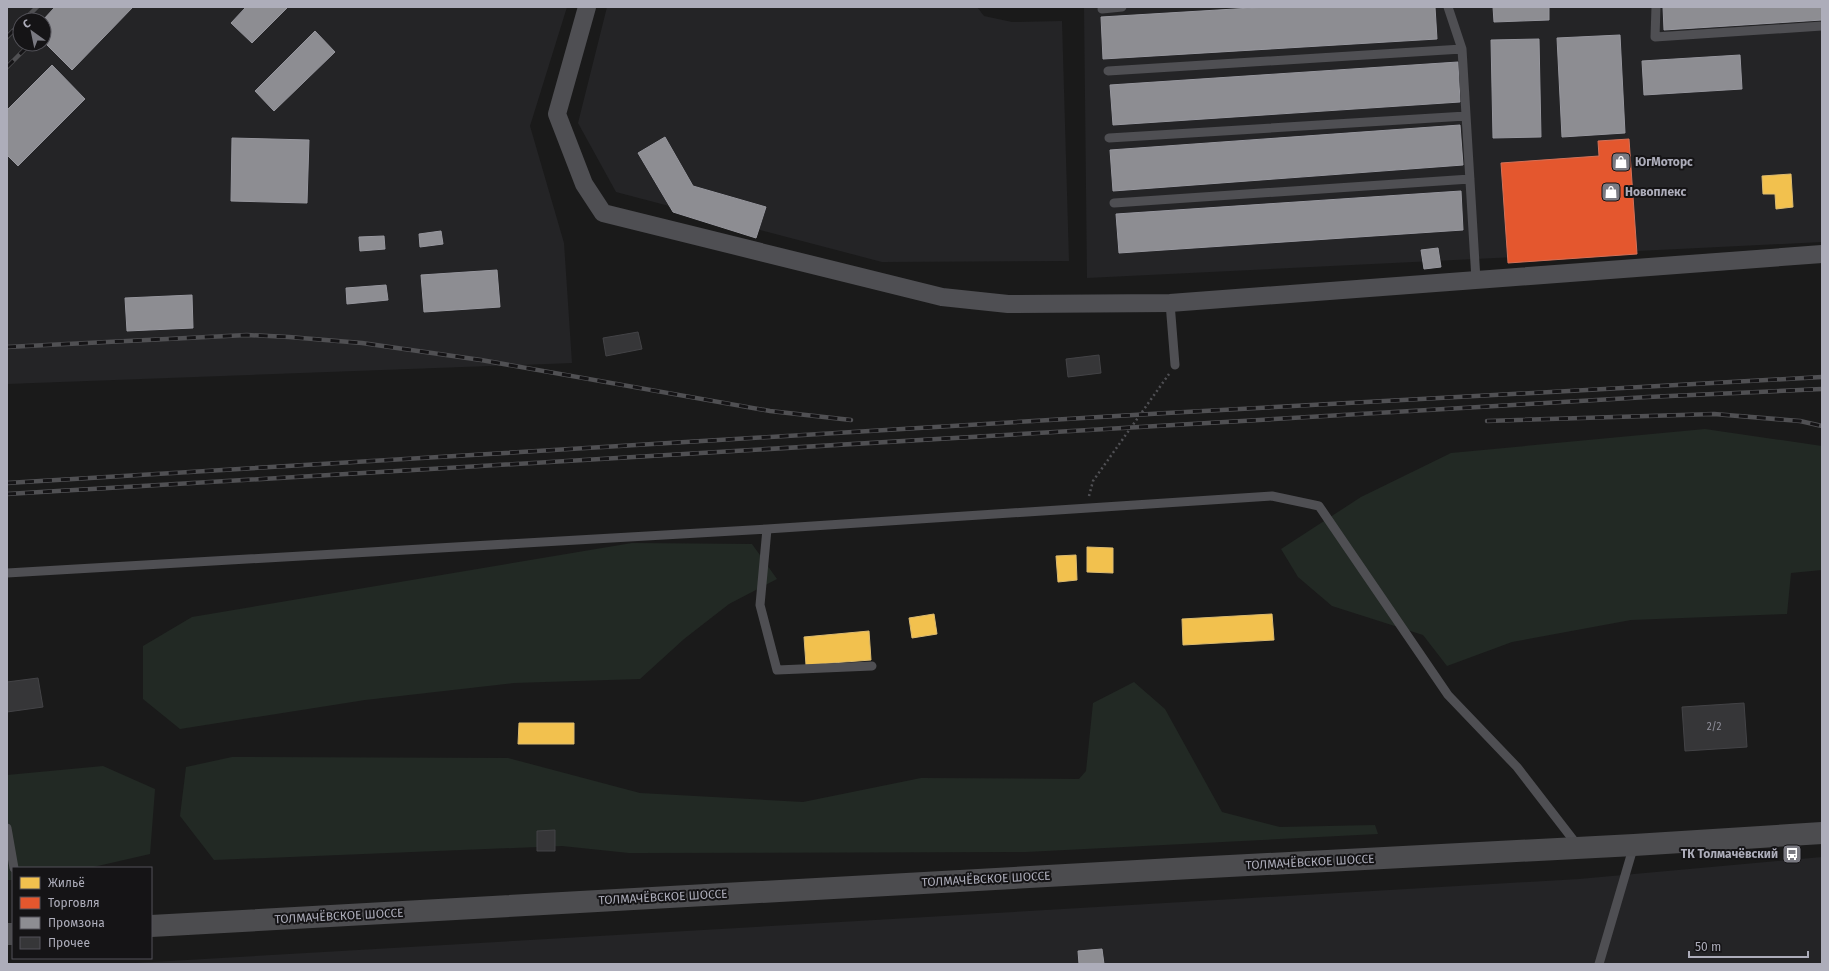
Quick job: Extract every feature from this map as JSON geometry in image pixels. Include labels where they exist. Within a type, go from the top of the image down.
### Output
[{"type":"main road","name":"ТОЛМАЧЁВСКОЕ ШОССЕ","points":[[152,926],[1634,845],[1822,833]]},
{"type":"street","points":[[587,7],[557,114],[584,184],[603,213],[942,297],[1008,304],[1170,303],[1822,254]]},
{"type":"lane","points":[[1102,9],[1122,7]]},
{"type":"lane","points":[[1448,7],[1462,49],[1476,280]]},
{"type":"lane","points":[[1656,7],[1655,37],[1822,26]]},
{"type":"lane","points":[[1108,71],[1462,49]]},
{"type":"lane","points":[[1109,138],[1466,116]]},
{"type":"lane","points":[[1114,203],[1470,178]]},
{"type":"lane","points":[[1170,303],[1175,365]]},
{"type":"lane","points":[[7,573],[767,529],[1272,496],[1320,506],[1448,695],[1517,767],[1578,847]]},
{"type":"lane","points":[[767,529],[760,605],[777,670],[872,666]]},
{"type":"lane","points":[[7,828],[14,867]]},
{"type":"lane","points":[[1599,964],[1634,845]]},
{"type":"path","points":[[1086,508],[1093,481],[1175,365]]},
{"type":"shaded area","points":[[7,7],[567,7],[530,126],[564,243],[572,363],[7,384]]},
{"type":"shaded area","points":[[607,7],[977,7],[984,16],[1012,22],[1062,21],[1069,261],[882,262],[616,192],[578,123]]},
{"type":"shaded area","points":[[1084,7],[1822,7],[1822,242],[1087,278]]},
{"type":"shaded area","points":[[1705,429],[1822,446],[1822,570],[1791,573],[1787,614],[1631,620],[1512,642],[1447,666],[1423,635],[1332,606],[1298,577],[1281,549],[1361,497],[1451,453]]},
{"type":"shaded area","points":[[632,543],[752,544],[777,579],[729,604],[684,639],[640,679],[514,683],[365,700],[180,729],[143,699],[143,646],[192,617]]},
{"type":"shaded area","points":[[1134,682],[1165,709],[1222,812],[1280,827],[1375,825],[1378,834],[1026,852],[629,853],[562,846],[214,860],[180,816],[186,767],[232,757],[508,758],[640,793],[803,802],[921,778],[1079,779],[1086,771],[1093,703]]},
{"type":"shaded area","points":[[103,766],[155,789],[150,854],[93,867],[12,867],[12,880],[7,880],[7,775]]},
{"type":"shaded area","points":[[1822,857],[1822,964],[118,964],[1579,879]]},
{"type":"building: Жильё","points":[[1791,174],[1793,207],[1776,209],[1775,194],[1763,194],[1762,176]]},
{"type":"building: Жильё","points":[[1087,547],[1113,548],[1113,573],[1087,572]]},
{"type":"building: Жильё","points":[[1076,555],[1077,580],[1058,582],[1056,556]]},
{"type":"building: Жильё","points":[[934,614],[937,634],[912,638],[909,618]]},
{"type":"building: Жильё","points":[[1272,614],[1274,640],[1183,645],[1182,619]]},
{"type":"building: Жильё","points":[[869,631],[871,660],[806,665],[804,637]]},
{"type":"building: Жильё","points":[[519,723],[574,723],[574,744],[518,744]]},
{"type":"building: Торговля","points":[[1629,139],[1637,254],[1508,263],[1501,163],[1599,156],[1598,141]]},
{"type":"building: Промзона","points":[[55,7],[133,7],[72,70],[52,50],[52,12],[50,12]]},
{"type":"building: Промзона","points":[[246,7],[288,7],[252,43],[231,23]]},
{"type":"building: Промзона","points":[[1268,7],[1435,7],[1437,39],[1103,59],[1101,17]]},
{"type":"building: Промзона","points":[[1493,7],[1549,7],[1549,20],[1494,22]]},
{"type":"building: Промзона","points":[[1663,7],[1822,7],[1822,20],[1664,30]]},
{"type":"building: Промзона","points":[[315,31],[335,52],[274,111],[255,91]]},
{"type":"building: Промзона","points":[[1620,35],[1625,133],[1562,137],[1557,38]]},
{"type":"building: Промзона","points":[[1539,39],[1541,137],[1493,138],[1491,40]]},
{"type":"building: Промзона","points":[[1740,55],[1742,89],[1644,95],[1642,61]]},
{"type":"building: Промзона","points":[[1458,62],[1460,102],[1113,125],[1110,85]]},
{"type":"building: Промзона","points":[[52,65],[85,99],[18,166],[7,155],[7,110]]},
{"type":"building: Промзона","points":[[1460,125],[1463,165],[1113,191],[1110,150]]},
{"type":"building: Промзона","points":[[665,137],[693,186],[766,207],[756,238],[673,212],[638,153]]},
{"type":"building: Промзона","points":[[232,138],[309,140],[307,203],[231,201]]},
{"type":"building: Промзона","points":[[1461,191],[1463,230],[1119,253],[1116,214]]},
{"type":"building: Промзона","points":[[441,231],[443,244],[420,247],[419,234]]},
{"type":"building: Промзона","points":[[384,236],[385,249],[360,251],[359,237]]},
{"type":"building: Промзона","points":[[1438,248],[1441,267],[1424,269],[1421,250]]},
{"type":"building: Промзона","points":[[497,270],[500,307],[424,312],[421,275]]},
{"type":"building: Промзона","points":[[386,285],[388,300],[347,304],[346,288]]},
{"type":"building: Промзона","points":[[192,295],[193,328],[127,331],[125,298]]},
{"type":"building: Промзона","points":[[1102,949],[1104,964],[1079,964],[1078,951]]},
{"type":"building: Прочее","points":[[638,332],[642,349],[606,356],[603,338]]},
{"type":"building: Прочее","points":[[1099,355],[1101,373],[1068,377],[1066,359]]},
{"type":"building: Прочее","points":[[38,678],[43,707],[7,712],[7,682]]},
{"type":"building: Прочее","points":[[1744,703],[1747,747],[1685,751],[1682,707]]},
{"type":"building: Прочее","points":[[555,830],[555,851],[537,851],[537,831]]},
{"type":"railway","points":[[32,12],[37,7]]},
{"type":"railway","points":[[7,37],[12,32]]},
{"type":"railway","points":[[7,67],[22,52]]},
{"type":"railway","points":[[7,347],[247,335],[362,343],[481,360],[770,411],[851,420]]},
{"type":"railway","points":[[7,483],[1167,413],[1822,377]]},
{"type":"railway","points":[[7,494],[1648,397],[1822,389]]},
{"type":"railway","points":[[1487,421],[1714,414],[1800,421],[1822,426]]},
{"type":"place","name":"ЮгМоторс","points":[[1621,162]]},
{"type":"place","name":"Новоплекс","points":[[1611,192]]},
{"type":"place","name":"ТК Толмачёвский","points":[[1792,854]]}]
